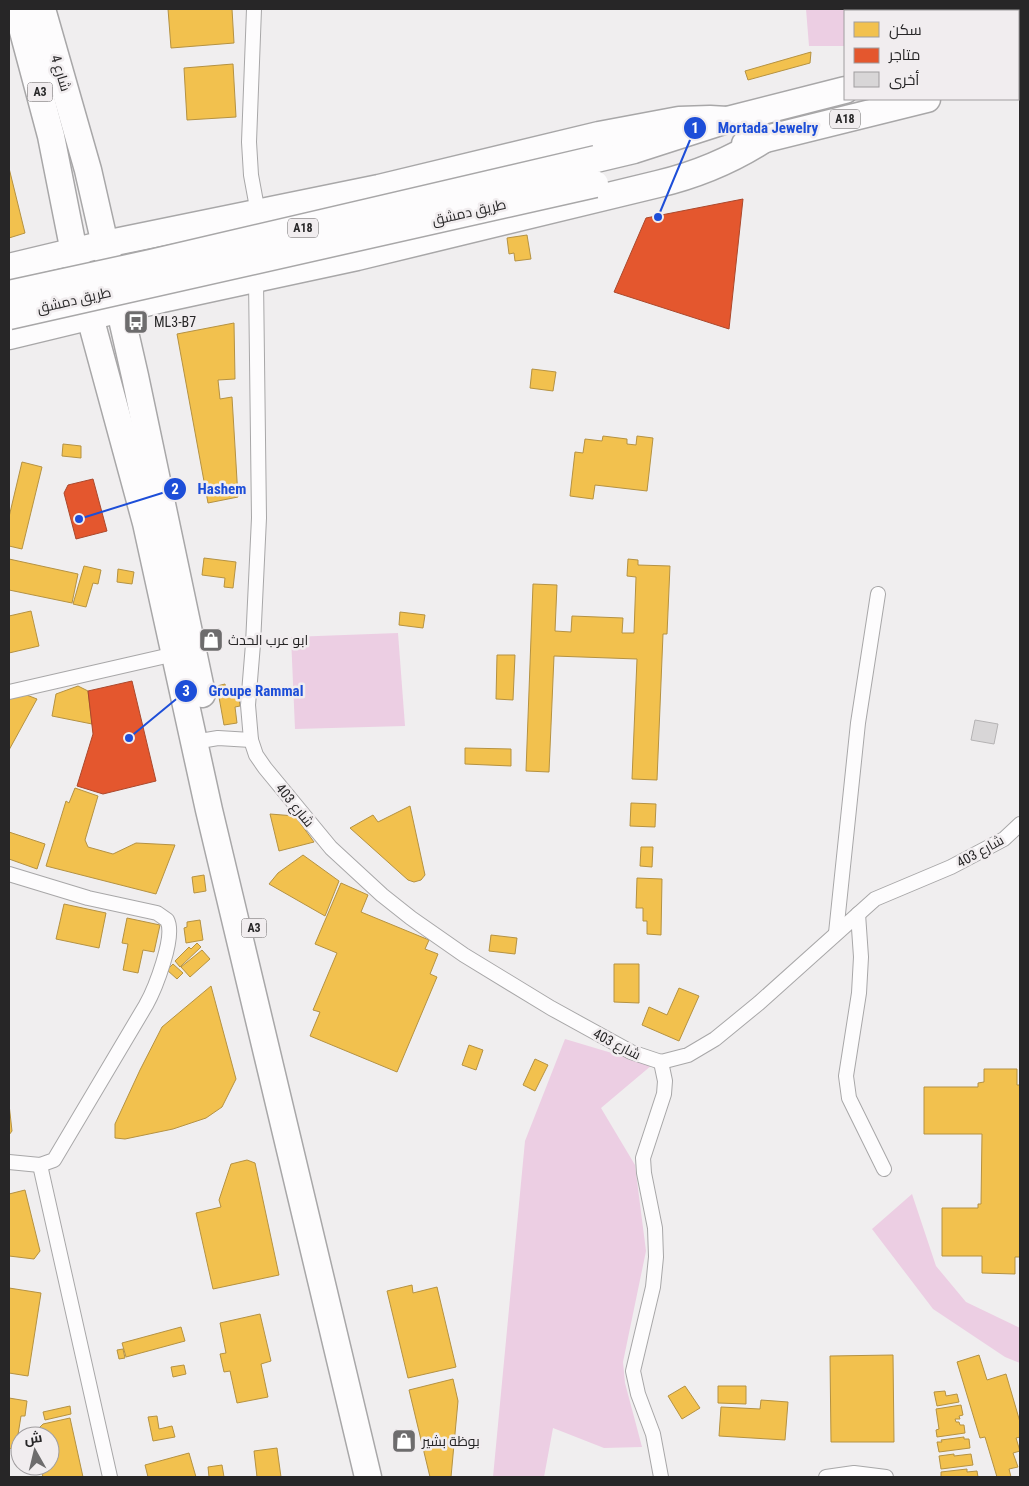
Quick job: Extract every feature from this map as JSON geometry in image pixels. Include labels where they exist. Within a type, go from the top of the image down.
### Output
[{"type":"highway","name":"A3","points":[[17,9],[45,110],[74,252],[90,317],[146,523],[175,654],[202,741],[384,1477]]},
{"type":"highway","name":"شارع 4","points":[[42,9],[88,170]]},
{"type":"highway","name":"طريق دمشق","points":[[9,316],[595,171],[634,150],[727,120],[844,90]]},
{"type":"highway","name":"طريق دمشق","points":[[9,294],[595,171],[763,140],[923,100]]},
{"type":"highway","points":[[9,267],[105,244],[407,182],[598,135],[679,120],[710,118],[727,120]]},
{"type":"highway","points":[[16,333],[162,299],[256,280],[675,180],[722,163],[763,140]]},
{"type":"highway","name":"A3","points":[[88,170],[135,376],[202,741],[368,1477]]},
{"type":"highway","points":[[88,170],[104,204],[113,216],[136,230],[163,232]]},
{"type":"highway","points":[[9,267],[41,250],[54,237],[59,221],[60,176]]},
{"type":"highway","points":[[207,224],[197,228],[186,237],[182,243],[179,257],[185,271],[191,276],[217,287]]},
{"type":"highway","points":[[9,277],[22,283],[31,303],[25,320],[16,333]]},
{"type":"highway","points":[[135,376],[137,334],[144,318],[162,299]]},
{"type":"highway","points":[[16,333],[48,329],[59,331],[76,340],[90,354],[107,382]]},
{"type":"street","points":[[254,9],[249,142],[251,175],[258,214]]},
{"type":"street","name":"شارع 403","points":[[256,280],[259,518],[248,705],[248,725],[251,740],[256,755],[265,768],[319,834],[362,877],[395,906],[464,956],[543,1004],[631,1052],[661,1062],[688,1055],[715,1039],[772,992],[875,899],[951,867],[1004,839],[1020,824]]},
{"type":"street","points":[[836,933],[858,723],[878,594]]},
{"type":"street","points":[[9,692],[175,654]]},
{"type":"street","points":[[202,741],[251,740]]},
{"type":"street","points":[[9,874],[88,898],[157,913],[164,916],[169,924],[168,940],[161,970],[146,1005],[54,1160],[40,1165],[9,1162]]},
{"type":"street","points":[[858,914],[861,958],[859,993],[846,1076],[848,1098],[884,1169]]},
{"type":"street","points":[[661,1062],[665,1081],[664,1094],[644,1158],[644,1173],[655,1228],[656,1257],[653,1287],[633,1371],[638,1394],[653,1434],[661,1477]]},
{"type":"street","points":[[40,1165],[110,1477]]},
{"type":"street","points":[[826,1477],[854,1474],[886,1477]]},
{"type":"shaded area","points":[[806,9],[949,9],[844,10],[844,46],[809,46]]},
{"type":"shaded area","points":[[398,633],[405,726],[295,729],[291,637]]},
{"type":"shaded area","points":[[565,1039],[652,1065],[601,1108],[635,1165],[646,1251],[623,1362],[625,1383],[642,1447],[604,1448],[553,1428],[544,1477],[493,1477],[525,1141]]},
{"type":"shaded area","points":[[912,1194],[936,1266],[966,1302],[1020,1328],[1020,1363],[1005,1357],[933,1309],[872,1229]]},
{"type":"building: سكن","points":[[168,9],[232,9],[234,43],[171,48]]},
{"type":"building: سكن","points":[[811,52],[810,63],[748,80],[745,71]]},
{"type":"building: سكن","points":[[233,64],[236,117],[187,120],[184,68]]},
{"type":"building: سكن","points":[[9,168],[25,233],[9,238]]},
{"type":"building: سكن","points":[[527,235],[531,259],[515,261],[514,253],[509,254],[507,238]]},
{"type":"building: سكن","points":[[234,323],[235,379],[218,380],[220,399],[232,397],[238,497],[208,503],[177,334]]},
{"type":"building: سكن","points":[[532,369],[556,372],[553,391],[530,388]]},
{"type":"building: سكن","points":[[603,436],[627,439],[627,444],[636,445],[637,436],[653,438],[647,491],[595,485],[593,499],[570,496],[575,452],[583,453],[585,439],[602,441]]},
{"type":"building: سكن","points":[[63,444],[81,446],[81,458],[62,456]]},
{"type":"building: سكن","points":[[22,462],[42,467],[22,549],[9,546],[9,517]]},
{"type":"building: سكن","points":[[204,558],[236,562],[233,588],[224,587],[225,578],[202,575]]},
{"type":"building: سكن","points":[[9,559],[78,574],[72,603],[9,590]]},
{"type":"building: سكن","points":[[628,559],[638,560],[638,565],[670,566],[667,634],[663,634],[657,780],[632,779],[637,659],[554,656],[549,772],[526,771],[533,584],[557,585],[555,631],[571,632],[572,616],[623,618],[622,633],[634,633],[636,577],[627,576]]},
{"type":"building: سكن","points":[[84,566],[101,570],[98,584],[93,583],[86,607],[73,604]]},
{"type":"building: سكن","points":[[118,569],[134,572],[132,584],[117,582]]},
{"type":"building: سكن","points":[[31,611],[39,646],[9,653],[9,616]]},
{"type":"building: سكن","points":[[400,612],[425,615],[423,628],[399,625]]},
{"type":"building: سكن","points":[[497,655],[515,655],[513,700],[496,699]]},
{"type":"building: سكن","points":[[225,684],[227,694],[238,692],[240,706],[235,707],[237,723],[224,725],[217,686]]},
{"type":"building: سكن","points":[[78,686],[88,691],[92,724],[52,716],[56,694]]},
{"type":"building: سكن","points":[[24,694],[37,699],[9,750],[9,697]]},
{"type":"building: سكن","points":[[465,748],[511,749],[511,766],[465,764]]},
{"type":"building: سكن","points":[[75,788],[98,796],[85,840],[88,847],[113,854],[136,843],[175,845],[156,894],[46,866],[66,801],[69,803]]},
{"type":"building: سكن","points":[[631,803],[656,804],[655,827],[630,826]]},
{"type":"building: سكن","points":[[410,806],[425,875],[421,880],[414,882],[408,880],[350,828],[373,815],[378,822]]},
{"type":"building: سكن","points":[[270,814],[295,816],[314,842],[279,851]]},
{"type":"building: سكن","points":[[9,832],[45,844],[37,869],[9,859]]},
{"type":"building: سكن","points":[[641,847],[653,847],[652,867],[640,866]]},
{"type":"building: سكن","points":[[303,855],[339,881],[325,916],[269,884],[278,873]]},
{"type":"building: سكن","points":[[204,875],[206,891],[194,893],[192,877]]},
{"type":"building: سكن","points":[[637,878],[662,879],[661,935],[647,934],[647,921],[643,921],[643,908],[636,908]]},
{"type":"building: سكن","points":[[341,883],[368,895],[361,912],[429,940],[425,949],[438,954],[430,974],[437,977],[397,1072],[310,1036],[320,1012],[313,1010],[337,953],[315,944]]},
{"type":"building: سكن","points":[[64,904],[106,913],[99,948],[56,939]]},
{"type":"building: سكن","points":[[127,918],[160,925],[154,952],[143,950],[138,973],[123,970],[128,944],[122,943]]},
{"type":"building: سكن","points":[[200,920],[203,940],[186,943],[184,928],[187,927],[187,922]]},
{"type":"building: سكن","points":[[491,935],[517,938],[515,954],[489,951]]},
{"type":"building: سكن","points":[[197,943],[201,947],[180,967],[175,961],[189,947],[191,949]]},
{"type":"building: سكن","points":[[202,950],[210,959],[190,977],[181,967]]},
{"type":"building: سكن","points":[[173,964],[183,973],[177,979],[167,970]]},
{"type":"building: سكن","points":[[614,964],[639,964],[639,1003],[614,1002]]},
{"type":"building: سكن","points":[[211,986],[236,1079],[222,1107],[206,1118],[173,1129],[125,1139],[115,1138],[115,1124],[162,1027]]},
{"type":"building: سكن","points":[[679,988],[699,996],[679,1041],[642,1025],[649,1007],[667,1015]]},
{"type":"building: سكن","points":[[469,1045],[483,1050],[476,1070],[462,1065]]},
{"type":"building: سكن","points":[[535,1059],[548,1065],[535,1091],[523,1085]]},
{"type":"building: سكن","points":[[984,1069],[1017,1069],[1017,1085],[1020,1085],[1020,1257],[1015,1257],[1015,1274],[982,1273],[982,1256],[942,1256],[942,1208],[978,1208],[978,1204],[981,1204],[982,1134],[924,1134],[924,1087],[978,1087],[978,1083],[984,1082]]},
{"type":"building: سكن","points":[[9,1104],[12,1131],[9,1135]]},
{"type":"building: سكن","points":[[247,1160],[255,1163],[279,1275],[213,1289],[196,1213],[221,1207],[219,1200],[231,1164]]},
{"type":"building: سكن","points":[[25,1190],[40,1251],[34,1259],[9,1256],[9,1194]]},
{"type":"building: سكن","points":[[412,1285],[413,1293],[437,1287],[456,1367],[408,1378],[387,1291]]},
{"type":"building: سكن","points":[[9,1288],[41,1293],[28,1376],[9,1373]]},
{"type":"building: سكن","points":[[260,1314],[271,1361],[261,1364],[268,1397],[237,1403],[230,1371],[224,1372],[220,1354],[226,1353],[220,1323]]},
{"type":"building: سكن","points":[[181,1327],[185,1341],[126,1357],[122,1343]]},
{"type":"building: سكن","points":[[123,1349],[125,1358],[119,1359],[117,1350]]},
{"type":"building: سكن","points":[[893,1355],[894,1442],[831,1442],[830,1356]]},
{"type":"building: سكن","points":[[979,1355],[987,1380],[1006,1374],[1020,1422],[1020,1437],[1016,1438],[1020,1451],[1013,1453],[1018,1467],[1009,1469],[1011,1477],[997,1477],[985,1437],[980,1438],[957,1362]]},
{"type":"building: سكن","points":[[184,1365],[186,1374],[173,1377],[171,1367]]},
{"type":"building: سكن","points":[[453,1379],[458,1401],[451,1477],[430,1477],[409,1390]]},
{"type":"building: سكن","points":[[685,1386],[700,1408],[682,1419],[668,1396]]},
{"type":"building: سكن","points":[[718,1386],[746,1386],[746,1404],[718,1403]]},
{"type":"building: سكن","points":[[945,1391],[946,1396],[957,1394],[959,1402],[937,1406],[934,1392]]},
{"type":"building: سكن","points":[[9,1398],[27,1401],[25,1416],[21,1416],[19,1426],[10,1426],[9,1449]]},
{"type":"building: سكن","points":[[761,1400],[788,1402],[785,1440],[719,1436],[721,1407],[760,1409]]},
{"type":"building: سكن","points":[[961,1405],[963,1415],[959,1416],[960,1419],[955,1419],[960,1425],[964,1425],[965,1433],[937,1437],[936,1430],[939,1429],[936,1409]]},
{"type":"building: سكن","points":[[70,1406],[71,1414],[45,1420],[43,1412]]},
{"type":"building: سكن","points":[[157,1416],[159,1429],[172,1426],[175,1437],[153,1441],[148,1417]]},
{"type":"building: سكن","points":[[70,1418],[83,1477],[43,1477],[60,1476],[60,1426],[41,1426]]},
{"type":"building: سكن","points":[[964,1437],[964,1439],[969,1439],[970,1448],[939,1452],[937,1442]]},
{"type":"building: سكن","points":[[277,1448],[281,1477],[257,1477],[254,1451]]},
{"type":"building: سكن","points":[[189,1453],[196,1477],[148,1477],[145,1465]]},
{"type":"building: سكن","points":[[954,1454],[954,1456],[971,1454],[973,1465],[941,1469],[939,1456]]},
{"type":"building: سكن","points":[[222,1465],[224,1477],[209,1477],[208,1467]]},
{"type":"building: سكن","points":[[967,1469],[967,1472],[977,1471],[978,1477],[941,1477],[941,1472]]},
{"type":"building: متاجر","points":[[743,199],[729,329],[614,292],[646,218]]},
{"type":"building: متاجر","points":[[93,479],[107,531],[76,539],[64,493],[68,485]]},
{"type":"building: متاجر","points":[[132,681],[156,781],[103,794],[77,786],[93,734],[88,691]]},
{"type":"building: أخرى","points":[[975,720],[998,724],[994,744],[971,740]]},
{"type":"place","name":"Mortada Jewelry","points":[[658,217]]},
{"type":"place","name":"ML3-B7","points":[[136,322]]},
{"type":"place","name":"Hashem","points":[[79,519]]},
{"type":"place","name":"ابو عرب الحدث","points":[[211,640]]},
{"type":"place","name":"Groupe Rammal","points":[[129,738]]},
{"type":"place","name":"بوظة بشير","points":[[404,1441]]}]
